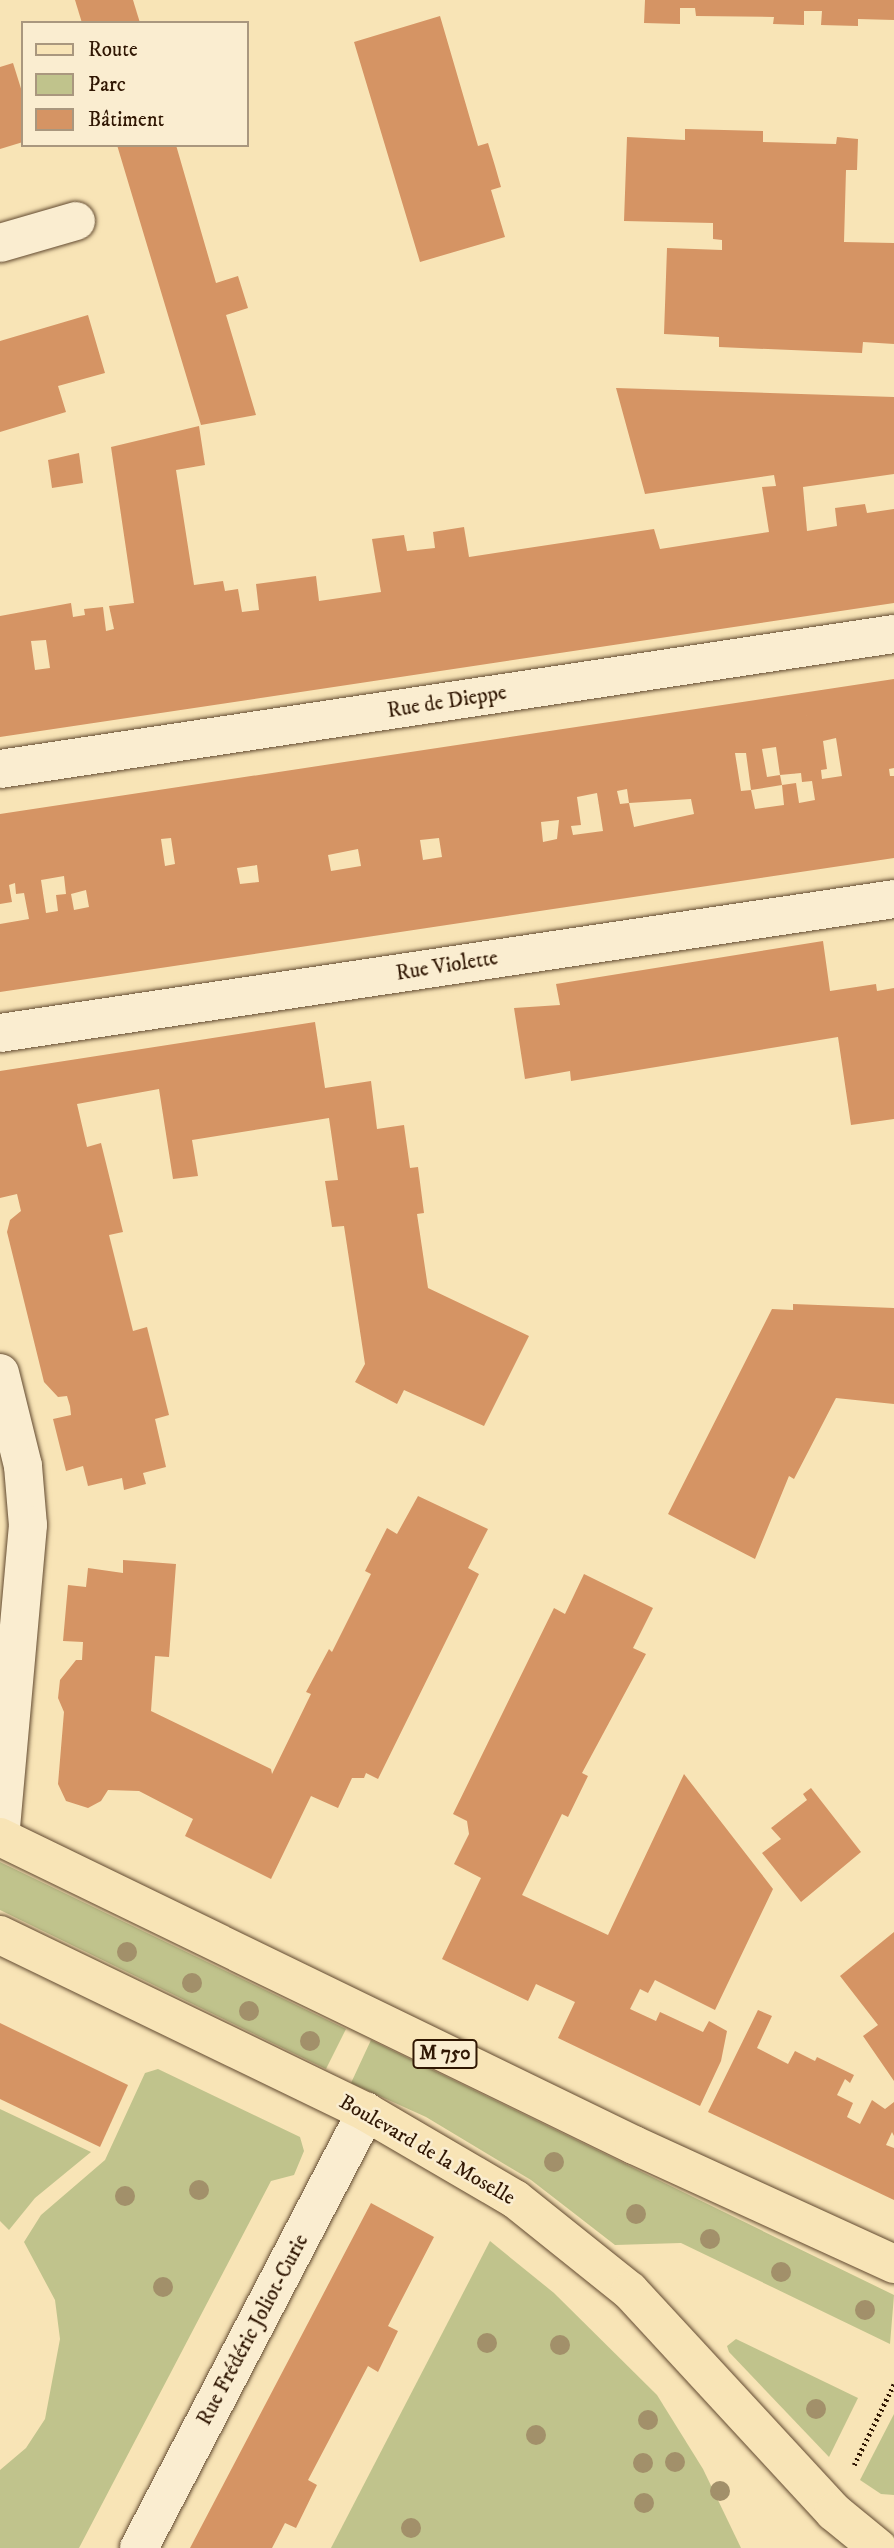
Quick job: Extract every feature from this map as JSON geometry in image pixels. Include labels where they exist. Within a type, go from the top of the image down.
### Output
[{"type":"main road","name":"M 750","points":[[0,1837],[621,2139],[894,2264]]},
{"type":"main road","name":"Boulevard de la Moselle","points":[[0,1935],[366,2112],[515,2199],[630,2291],[834,2512],[878,2548]]},
{"type":"street","points":[[0,243],[76,220]]},
{"type":"street","name":"Rue de Dieppe","points":[[0,769],[894,634]]},
{"type":"street","name":"Rue Violette","points":[[0,1033],[894,899]]},
{"type":"street","points":[[0,1373],[23,1466],[27,1525],[0,1837]]},
{"type":"street","name":"Rue Frédéric Joliot-Curie","points":[[139,2548],[366,2112]]},
{"type":"path","points":[[834,2512],[894,2384]]},
{"type":"green space","points":[[0,1862],[346,2029],[326,2069],[0,1910]]},
{"type":"green space","points":[[371,2040],[894,2295],[890,2344],[681,2243],[615,2245],[531,2180],[426,2117],[351,2083]]},
{"type":"green space","points":[[158,2069],[300,2137],[304,2151],[294,2175],[271,2181],[79,2548],[0,2548],[0,2470],[26,2448],[45,2419],[60,2339],[55,2300],[24,2242],[41,2215],[105,2160],[145,2073]]},
{"type":"green space","points":[[0,2109],[91,2152],[35,2198],[9,2230],[0,2221]]},
{"type":"green space","points":[[490,2241],[554,2293],[657,2395],[703,2469],[741,2548],[331,2548]]},
{"type":"green space","points":[[736,2339],[858,2398],[829,2457],[729,2352],[727,2346]]},
{"type":"green space","points":[[894,2414],[894,2495],[881,2494],[860,2480]]},
{"type":"building","points":[[75,0],[133,0],[139,21],[81,21]]},
{"type":"building","points":[[645,0],[894,0],[894,20],[858,19],[858,26],[821,25],[822,11],[804,11],[804,25],[773,24],[774,17],[696,16],[695,8],[680,8],[680,24],[644,23]]},
{"type":"building","points":[[440,16],[478,146],[488,143],[495,166],[501,187],[491,190],[505,237],[420,262],[354,42]]},
{"type":"building","points":[[13,63],[21,89],[21,143],[0,149],[0,67]]},
{"type":"building","points":[[685,129],[763,131],[763,142],[836,144],[837,137],[858,139],[857,170],[846,170],[844,242],[894,243],[894,344],[863,342],[862,353],[719,347],[719,337],[664,334],[667,248],[722,250],[722,240],[713,239],[713,223],[624,221],[627,137],[685,140]]},
{"type":"building","points":[[118,147],[177,147],[216,283],[238,276],[248,308],[226,315],[256,415],[201,425]]},
{"type":"building","points":[[88,315],[105,373],[58,386],[66,412],[0,432],[0,341]]},
{"type":"building","points":[[616,388],[894,397],[894,474],[803,487],[807,531],[837,526],[835,508],[865,504],[867,513],[894,509],[894,603],[0,737],[0,616],[71,603],[73,617],[85,615],[84,609],[103,607],[106,631],[114,629],[109,606],[134,603],[111,447],[199,426],[205,465],[176,470],[194,585],[223,581],[225,591],[238,589],[242,612],[259,610],[256,584],[316,576],[319,601],[381,592],[372,539],[404,535],[407,551],[435,548],[433,532],[464,527],[469,557],[654,529],[660,549],[769,532],[762,487],[776,486],[774,475],[645,494]],"holes":[[[46,640],[50,668],[35,670],[31,641]]]},
{"type":"building","points":[[79,453],[83,483],[52,488],[48,460]]},
{"type":"building","points":[[894,679],[894,768],[889,769],[890,776],[894,776],[894,858],[0,992],[0,924],[29,919],[24,893],[16,894],[15,883],[9,885],[12,902],[0,904],[0,814]],"holes":[[[836,738],[842,776],[822,779],[821,770],[827,769],[823,741]],[[776,747],[780,775],[767,777],[762,749]],[[735,753],[746,753],[751,790],[741,791]],[[801,773],[802,782],[812,781],[815,800],[799,803],[796,783],[782,785],[780,775]],[[782,785],[784,805],[755,809],[751,790]],[[627,789],[629,803],[620,804],[617,791]],[[597,793],[603,831],[573,835],[571,826],[581,825],[577,797]],[[691,799],[694,814],[634,827],[629,803]],[[559,820],[557,839],[543,842],[541,822]],[[171,838],[175,864],[165,866],[161,839]],[[439,838],[442,857],[423,860],[420,840]],[[358,849],[361,866],[331,871],[328,855]],[[257,865],[259,882],[240,884],[237,868]],[[64,876],[66,894],[56,895],[58,911],[46,913],[41,880]],[[86,890],[89,907],[74,910],[71,894]]]},
{"type":"building","points":[[823,941],[830,991],[876,984],[877,991],[894,988],[894,1119],[851,1125],[838,1037],[571,1081],[570,1071],[525,1079],[514,1008],[560,1005],[556,984]]},
{"type":"building","points":[[315,1022],[325,1088],[371,1081],[377,1129],[404,1125],[410,1168],[418,1167],[424,1213],[417,1214],[428,1288],[529,1336],[484,1426],[404,1390],[397,1404],[355,1382],[365,1364],[344,1226],[332,1227],[325,1181],[338,1180],[329,1118],[192,1140],[198,1176],[173,1179],[159,1089],[77,1104],[87,1147],[101,1143],[123,1232],[109,1235],[133,1331],[147,1327],[169,1415],[155,1419],[166,1467],[143,1473],[146,1484],[124,1490],[122,1478],[88,1486],[83,1466],[66,1471],[53,1419],[71,1415],[70,1406],[67,1396],[58,1397],[44,1382],[7,1232],[10,1220],[21,1211],[17,1194],[0,1198],[0,1071]]},
{"type":"building","points":[[793,1304],[894,1308],[894,1404],[836,1398],[794,1479],[789,1476],[755,1559],[668,1514],[772,1309],[793,1310]]},
{"type":"building","points":[[418,1496],[488,1529],[468,1568],[479,1574],[378,1779],[366,1773],[364,1778],[352,1778],[338,1808],[311,1796],[271,1879],[185,1836],[193,1819],[139,1791],[108,1790],[101,1801],[88,1808],[66,1801],[58,1784],[64,1712],[58,1698],[60,1680],[76,1660],[82,1660],[83,1642],[63,1641],[68,1585],[86,1587],[88,1568],[123,1573],[123,1560],[176,1564],[169,1657],[155,1656],[151,1711],[271,1769],[272,1774],[311,1694],[306,1692],[329,1649],[332,1652],[371,1574],[365,1571],[387,1528],[397,1534]]},
{"type":"building","points":[[584,1574],[653,1608],[633,1648],[646,1654],[582,1773],[588,1776],[568,1817],[562,1814],[522,1895],[608,1935],[684,1774],[773,1889],[715,2010],[655,1980],[648,1993],[640,1989],[630,2009],[656,2021],[660,2012],[703,2032],[709,2021],[727,2031],[721,2061],[700,2106],[558,2038],[575,2002],[536,1984],[528,2001],[442,1959],[481,1878],[454,1864],[469,1834],[467,1821],[453,1814],[554,1608],[565,1614]]},
{"type":"building","points":[[811,1788],[861,1852],[801,1902],[762,1853],[781,1839],[771,1828],[807,1800],[803,1794]]},
{"type":"building","points":[[894,1932],[894,2081],[863,2036],[878,2025],[840,1976]]},
{"type":"building","points":[[758,2010],[772,2016],[757,2048],[788,2064],[795,2051],[815,2061],[817,2057],[854,2075],[850,2083],[845,2079],[837,2095],[853,2103],[847,2117],[860,2124],[872,2100],[885,2109],[894,2102],[894,2136],[892,2132],[886,2145],[894,2148],[894,2200],[708,2112]]},
{"type":"building","points":[[0,2023],[128,2085],[100,2147],[0,2099]]},
{"type":"building","points":[[371,2203],[434,2237],[388,2326],[398,2331],[378,2372],[368,2366],[308,2480],[317,2485],[296,2528],[285,2523],[272,2548],[190,2548]]}]
